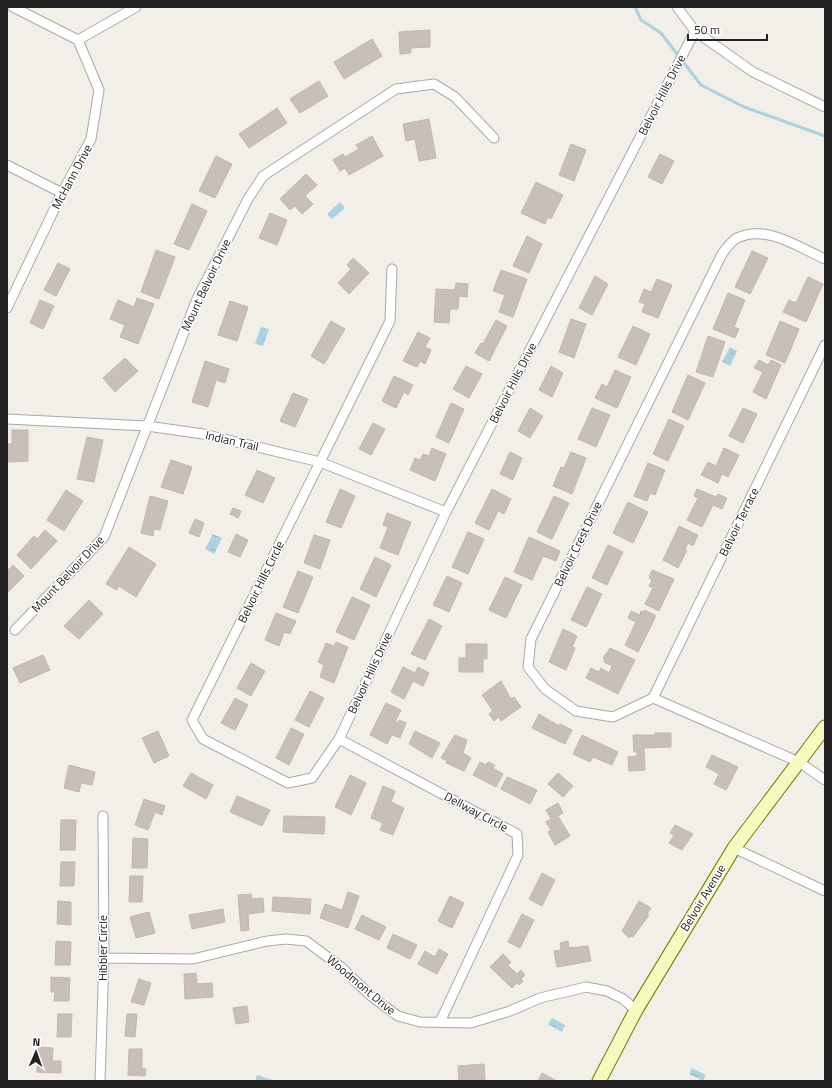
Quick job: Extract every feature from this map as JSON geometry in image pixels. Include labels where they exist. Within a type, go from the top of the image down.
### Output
[{"type":"street","points":[[13,7],[78,40],[136,7]]},
{"type":"street","points":[[677,7],[695,31],[753,72],[825,107]]},
{"type":"street","name":"Belvoir Hills Drive","points":[[339,739],[446,512],[695,31]]},
{"type":"street","name":"McHann Drive","points":[[7,308],[62,193],[91,139],[99,90],[78,40]]},
{"type":"street","name":"Mount Belvoir Drive","points":[[16,630],[104,536],[197,299],[248,199],[263,176],[396,89],[434,84],[455,96],[494,138]]},
{"type":"street","points":[[7,165],[62,193]]},
{"type":"street","name":"Belvoir Crest Drive","points":[[653,698],[613,717],[576,711],[545,689],[528,667],[531,639],[722,254],[735,239],[755,232],[776,237],[825,259]]},
{"type":"street","name":"Belvoir Hills Circle","points":[[339,739],[312,778],[288,783],[203,739],[192,720],[390,321],[392,269]]},
{"type":"street","name":"Belvoir Terrace","points":[[653,698],[825,345]]},
{"type":"street","name":"Indian Trail","points":[[7,419],[147,426],[203,434],[320,462],[446,512]]},
{"type":"street","points":[[653,698],[799,762],[825,780]]},
{"type":"street","name":"Belvoir Avenue","points":[[599,1081],[636,1010],[734,848],[825,727]]},
{"type":"street","name":"Dellway Circle","points":[[339,739],[518,834],[518,855],[440,1022]]},
{"type":"street","name":"Hibbler Circle","points":[[100,1081],[104,958],[103,816]]},
{"type":"street","points":[[734,848],[825,891]]},
{"type":"street","name":"Woodmont Drive","points":[[104,958],[193,959],[267,941],[286,939],[306,941],[341,967],[371,996],[398,1016],[420,1022],[471,1023],[510,1011],[540,998],[586,987],[607,992],[623,999],[636,1010]]},
{"type":"water","points":[[340,202],[345,208],[332,219],[327,214]]},
{"type":"water","points":[[261,327],[269,329],[263,346],[255,344]]},
{"type":"water","points":[[730,347],[737,351],[730,366],[722,362]]},
{"type":"water","points":[[213,534],[222,538],[214,554],[205,549]]},
{"type":"water","points":[[552,1018],[565,1025],[562,1032],[548,1024]]},
{"type":"water","points":[[692,1068],[706,1075],[703,1081],[689,1074]]},
{"type":"water","points":[[257,1075],[273,1080],[255,1081]]},
{"type":"building","points":[[430,30],[430,47],[411,48],[411,53],[400,54],[399,32]]},
{"type":"building","points":[[372,39],[382,56],[344,79],[334,62]]},
{"type":"building","points":[[319,81],[328,96],[300,113],[290,99]]},
{"type":"building","points":[[277,108],[287,123],[249,148],[239,134]]},
{"type":"building","points":[[429,119],[436,158],[419,161],[415,139],[406,141],[403,124]]},
{"type":"building","points":[[372,136],[383,156],[349,175],[345,168],[340,171],[333,160],[343,154],[345,157],[359,149],[356,145]]},
{"type":"building","points":[[571,144],[586,150],[574,181],[559,175]]},
{"type":"building","points":[[660,154],[674,161],[662,184],[648,177]]},
{"type":"building","points":[[216,156],[232,164],[215,198],[199,191]]},
{"type":"building","points":[[306,174],[317,185],[305,196],[313,204],[302,214],[295,206],[290,210],[280,199]]},
{"type":"building","points":[[536,182],[563,195],[551,219],[548,217],[545,224],[521,213]]},
{"type":"building","points":[[192,204],[207,211],[189,250],[174,244]]},
{"type":"building","points":[[270,213],[287,220],[277,245],[259,238]]},
{"type":"building","points":[[527,236],[542,244],[529,273],[513,266]]},
{"type":"building","points":[[156,250],[175,257],[159,299],[141,292]]},
{"type":"building","points":[[752,251],[768,258],[750,294],[735,287]]},
{"type":"building","points":[[353,258],[369,273],[349,294],[338,283],[351,269],[347,265]]},
{"type":"building","points":[[58,263],[70,269],[56,296],[44,290]]},
{"type":"building","points":[[501,270],[527,279],[513,317],[499,312],[505,295],[493,291]]},
{"type":"building","points":[[595,276],[608,284],[592,315],[579,308]]},
{"type":"building","points":[[808,277],[823,284],[806,322],[783,312],[789,300],[796,303]]},
{"type":"building","points":[[657,279],[672,285],[658,318],[642,312],[645,304],[639,302],[644,289],[651,292]]},
{"type":"building","points":[[456,283],[468,284],[467,297],[459,296],[458,309],[450,309],[449,323],[434,322],[436,289],[455,290]]},
{"type":"building","points":[[728,293],[745,300],[734,327],[739,329],[735,338],[713,329]]},
{"type":"building","points":[[137,298],[154,304],[138,344],[120,337],[125,325],[110,319],[118,300],[134,307]]},
{"type":"building","points":[[40,300],[54,306],[43,329],[30,323]]},
{"type":"building","points":[[230,301],[248,307],[237,341],[218,335]]},
{"type":"building","points":[[571,319],[586,324],[574,358],[559,352]]},
{"type":"building","points":[[496,320],[507,326],[489,361],[475,353],[481,343],[483,344]]},
{"type":"building","points":[[331,321],[345,329],[324,364],[311,356]]},
{"type":"building","points":[[780,321],[799,329],[785,363],[766,355]]},
{"type":"building","points":[[633,326],[650,334],[636,365],[618,357]]},
{"type":"building","points":[[418,332],[430,338],[425,347],[431,350],[425,364],[420,361],[417,367],[403,361]]},
{"type":"building","points":[[708,336],[725,342],[713,377],[696,372]]},
{"type":"building","points":[[125,358],[138,371],[115,392],[103,378]]},
{"type":"building","points":[[759,360],[768,365],[771,360],[781,365],[766,399],[753,392],[763,372],[754,368]]},
{"type":"building","points":[[205,361],[229,369],[225,383],[216,380],[208,407],[192,402]]},
{"type":"building","points":[[466,366],[482,374],[469,398],[453,389]]},
{"type":"building","points":[[551,366],[563,373],[552,397],[539,390]]},
{"type":"building","points":[[615,370],[631,377],[617,408],[595,398],[602,384],[607,387]]},
{"type":"building","points":[[688,375],[705,383],[688,420],[672,412]]},
{"type":"building","points":[[394,376],[413,385],[408,395],[404,392],[396,408],[382,401]]},
{"type":"building","points":[[293,393],[308,399],[295,427],[280,421]]},
{"type":"building","points":[[451,403],[464,409],[449,443],[436,437]]},
{"type":"building","points":[[530,408],[543,416],[530,438],[518,431]]},
{"type":"building","points":[[592,408],[610,415],[596,447],[578,439]]},
{"type":"building","points":[[743,408],[757,414],[743,443],[729,436]]},
{"type":"building","points":[[669,419],[684,426],[668,461],[653,454]]},
{"type":"building","points":[[373,423],[385,429],[371,455],[359,449]]},
{"type":"building","points":[[12,430],[28,430],[28,461],[7,462],[7,444],[12,444]]},
{"type":"building","points":[[87,437],[103,440],[94,482],[77,479]]},
{"type":"building","points":[[432,448],[446,454],[435,481],[410,470],[415,458],[420,460],[423,454],[429,456]]},
{"type":"building","points":[[724,448],[739,455],[728,477],[722,474],[718,483],[701,475],[708,462],[716,466]]},
{"type":"building","points":[[510,452],[522,458],[513,480],[500,474]]},
{"type":"building","points":[[571,452],[586,458],[572,494],[553,486],[561,467],[564,468]]},
{"type":"building","points":[[171,460],[192,467],[183,494],[161,487]]},
{"type":"building","points":[[648,463],[665,470],[655,495],[650,493],[647,501],[634,496]]},
{"type":"building","points":[[257,470],[275,478],[263,503],[245,495]]},
{"type":"building","points":[[340,489],[355,496],[341,528],[326,522]]},
{"type":"building","points":[[492,489],[511,499],[504,514],[498,511],[489,530],[475,523]]},
{"type":"building","points":[[697,489],[716,497],[718,494],[727,498],[722,509],[713,505],[702,527],[687,520],[698,498],[694,496]]},
{"type":"building","points":[[66,490],[83,501],[64,531],[47,520]]},
{"type":"building","points":[[150,496],[168,501],[160,530],[154,529],[153,536],[141,533]]},
{"type":"building","points":[[554,496],[569,503],[552,539],[537,532]]},
{"type":"building","points":[[628,502],[648,512],[633,543],[613,533]]},
{"type":"building","points":[[233,508],[241,511],[238,518],[230,514]]},
{"type":"building","points":[[387,513],[411,522],[398,555],[380,548],[388,527],[383,525]]},
{"type":"building","points":[[195,519],[204,523],[199,537],[189,533]]},
{"type":"building","points":[[679,526],[698,535],[693,546],[688,543],[685,549],[687,550],[678,568],[663,560]]},
{"type":"building","points":[[45,530],[57,541],[31,569],[17,555],[34,536],[37,539]]},
{"type":"building","points":[[468,532],[484,539],[468,574],[452,567]]},
{"type":"building","points":[[236,534],[248,540],[240,557],[228,552]]},
{"type":"building","points":[[314,535],[330,540],[320,569],[304,563]]},
{"type":"building","points":[[529,537],[560,551],[556,561],[543,556],[532,580],[514,572]]},
{"type":"building","points":[[608,545],[623,552],[607,585],[592,578]]},
{"type":"building","points":[[129,547],[156,564],[136,597],[119,586],[117,590],[106,584]]},
{"type":"building","points":[[375,557],[391,565],[376,597],[360,589]]},
{"type":"building","points":[[13,565],[24,576],[7,593],[7,571]]},
{"type":"building","points":[[652,570],[674,579],[659,611],[645,604],[653,588],[649,586],[652,580],[649,578]]},
{"type":"building","points":[[298,571],[313,577],[298,613],[283,607]]},
{"type":"building","points":[[447,576],[462,583],[449,612],[433,605]]},
{"type":"building","points":[[505,577],[522,585],[506,618],[489,610]]},
{"type":"building","points":[[587,587],[602,594],[586,627],[571,620]]},
{"type":"building","points":[[352,597],[370,605],[354,640],[336,632]]},
{"type":"building","points":[[89,600],[103,614],[79,639],[64,626]]},
{"type":"building","points":[[644,610],[655,615],[655,618],[638,652],[625,645],[636,622],[628,618],[631,611],[640,615],[641,611],[644,612]]},
{"type":"building","points":[[276,613],[296,621],[290,634],[284,632],[279,646],[265,640]]},
{"type":"building","points":[[429,619],[442,626],[425,660],[411,654]]},
{"type":"building","points":[[563,629],[577,636],[572,647],[575,648],[566,670],[549,662]]},
{"type":"building","points":[[336,642],[348,647],[334,683],[320,677],[324,665],[318,662],[326,643],[334,646]]},
{"type":"building","points":[[466,644],[487,644],[487,659],[483,659],[483,672],[459,672],[459,658],[466,658]]},
{"type":"building","points":[[610,648],[635,660],[618,694],[586,678],[591,668],[599,672],[601,668],[609,673],[612,666],[604,662],[605,659],[603,658]]},
{"type":"building","points":[[43,655],[50,670],[20,683],[13,668]]},
{"type":"building","points":[[251,663],[265,671],[251,696],[237,688]]},
{"type":"building","points":[[403,667],[415,673],[418,667],[429,673],[423,686],[413,681],[404,699],[391,692]]},
{"type":"building","points":[[501,681],[511,699],[514,697],[521,707],[501,721],[499,717],[494,721],[489,714],[493,711],[482,695]]},
{"type":"building","points":[[310,691],[324,698],[309,727],[295,720]]},
{"type":"building","points":[[235,698],[248,705],[235,730],[221,723]]},
{"type":"building","points":[[386,703],[401,710],[395,722],[398,723],[399,720],[406,723],[400,738],[392,735],[387,744],[370,735]]},
{"type":"building","points":[[539,714],[559,726],[560,724],[572,730],[565,744],[532,728]]},
{"type":"building","points":[[291,728],[304,734],[289,765],[276,758]]},
{"type":"building","points":[[158,731],[169,756],[154,763],[142,738]]},
{"type":"building","points":[[415,731],[440,743],[432,758],[409,744]]},
{"type":"building","points":[[655,733],[671,733],[671,747],[644,748],[645,770],[629,771],[628,757],[637,756],[637,752],[634,752],[633,735],[655,735]]},
{"type":"building","points":[[455,735],[467,740],[463,753],[471,758],[464,771],[446,763],[447,761],[441,758]]},
{"type":"building","points":[[582,735],[618,752],[612,765],[593,757],[590,762],[573,754]]},
{"type":"building","points":[[712,755],[738,767],[726,790],[714,784],[719,774],[706,767]]},
{"type":"building","points":[[480,762],[486,765],[488,762],[495,765],[493,768],[503,774],[496,787],[473,775]]},
{"type":"building","points":[[69,765],[95,772],[92,785],[81,783],[79,792],[64,788]]},
{"type":"building","points":[[191,773],[213,785],[206,799],[183,786]]},
{"type":"building","points":[[558,773],[573,786],[563,797],[548,784]]},
{"type":"building","points":[[350,775],[366,783],[351,815],[335,807]]},
{"type":"building","points":[[507,777],[537,790],[530,804],[501,789]]},
{"type":"building","points":[[383,786],[395,791],[391,802],[404,808],[393,835],[380,830],[383,823],[371,818]]},
{"type":"building","points":[[237,796],[270,810],[262,826],[230,812]]},
{"type":"building","points":[[144,799],[165,806],[162,815],[155,812],[148,830],[135,825]]},
{"type":"building","points":[[558,803],[563,813],[558,816],[570,836],[555,845],[548,832],[551,830],[546,822],[551,819],[546,810]]},
{"type":"building","points":[[284,816],[325,817],[324,834],[283,832]]},
{"type":"building","points":[[61,820],[76,820],[75,850],[60,850]]},
{"type":"building","points":[[675,825],[693,834],[682,850],[669,843],[674,835],[670,833]]},
{"type":"building","points":[[133,838],[148,839],[147,868],[132,868]]},
{"type":"building","points":[[61,862],[75,862],[74,886],[60,886]]},
{"type":"building","points":[[542,873],[555,880],[542,906],[529,899]]},
{"type":"building","points":[[130,876],[143,876],[142,902],[129,902]]},
{"type":"building","points":[[348,892],[359,896],[348,928],[320,918],[325,904],[342,910]]},
{"type":"building","points":[[251,894],[252,899],[263,898],[264,912],[248,914],[249,930],[241,931],[238,895]]},
{"type":"building","points":[[450,896],[464,903],[452,928],[438,921]]},
{"type":"building","points":[[273,897],[311,899],[310,914],[272,911]]},
{"type":"building","points":[[58,901],[71,902],[71,925],[57,924]]},
{"type":"building","points":[[639,901],[651,908],[647,914],[649,915],[633,937],[630,936],[629,938],[622,931]]},
{"type":"building","points":[[223,909],[225,922],[192,929],[189,915]]},
{"type":"building","points":[[149,912],[155,933],[136,938],[130,917]]},
{"type":"building","points":[[522,914],[534,920],[520,948],[508,942]]},
{"type":"building","points":[[362,915],[386,927],[379,940],[355,929]]},
{"type":"building","points":[[393,934],[417,945],[410,959],[387,948]]},
{"type":"building","points":[[56,941],[71,942],[70,965],[55,965]]},
{"type":"building","points":[[568,941],[569,948],[588,946],[591,961],[557,967],[554,951],[561,950],[560,943]]},
{"type":"building","points":[[439,949],[448,954],[437,974],[418,964],[425,951],[435,957]]},
{"type":"building","points":[[503,954],[511,962],[508,965],[517,974],[521,970],[525,975],[521,979],[523,981],[519,985],[517,983],[512,988],[490,967]]},
{"type":"building","points":[[196,973],[197,984],[212,983],[213,997],[185,999],[184,974]]},
{"type":"building","points":[[51,977],[70,978],[69,1001],[54,1001],[55,992],[51,992]]},
{"type":"building","points":[[139,979],[151,983],[144,1005],[131,1002]]},
{"type":"building","points":[[247,1006],[249,1022],[236,1024],[233,1008]]},
{"type":"building","points":[[58,1014],[72,1014],[71,1037],[57,1037]]},
{"type":"building","points":[[127,1014],[137,1014],[135,1037],[125,1036]]},
{"type":"building","points":[[38,1047],[53,1048],[52,1061],[61,1061],[61,1073],[37,1072]]},
{"type":"building","points":[[129,1049],[142,1049],[142,1068],[146,1069],[145,1076],[128,1075]]},
{"type":"building","points":[[484,1064],[485,1080],[459,1081],[458,1066]]},
{"type":"building","points":[[542,1073],[555,1080],[555,1081],[538,1081]]},
{"type":"waterway","points":[[635,7],[641,20],[661,33],[701,85],[744,107],[825,136]]}]
